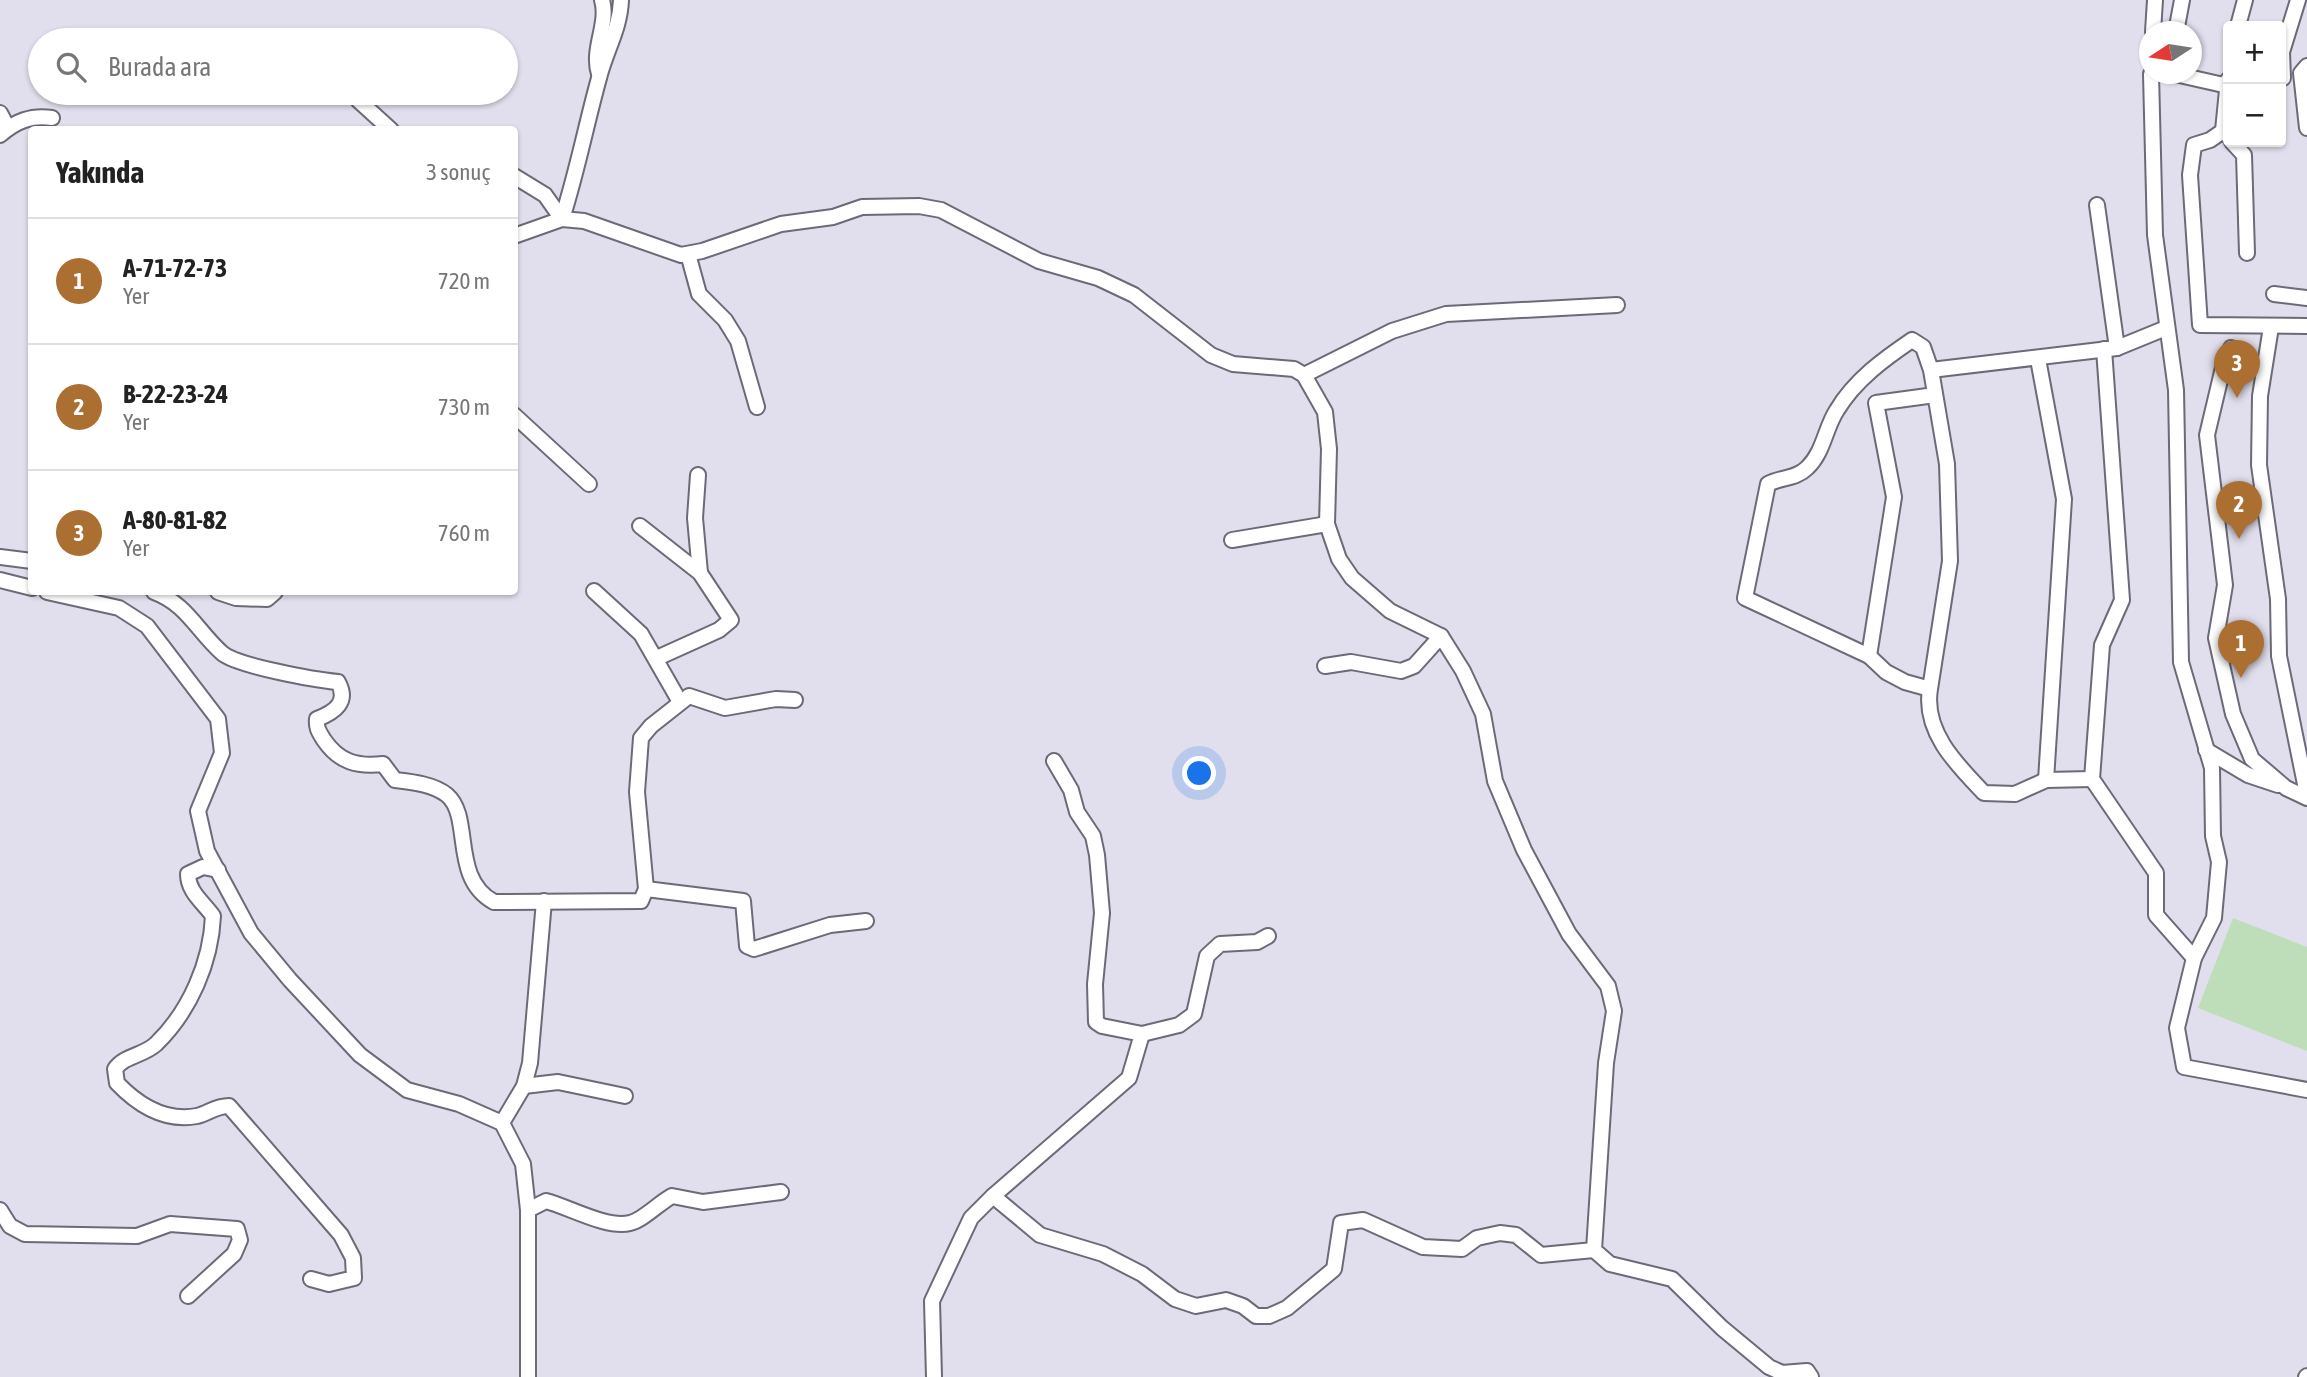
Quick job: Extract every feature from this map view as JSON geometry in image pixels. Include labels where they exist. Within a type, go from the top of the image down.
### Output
[{"type":"street","points":[[600,75],[597,55],[605,8],[602,0]]},
{"type":"street","points":[[562,219],[600,75],[620,22],[621,0]]},
{"type":"street","points":[[2154,21],[2155,0]]},
{"type":"street","points":[[2178,21],[2182,0]]},
{"type":"street","points":[[2239,21],[2245,0]]},
{"type":"street","points":[[2286,39],[2298,0]]},
{"type":"street","points":[[2286,76],[2304,69],[2307,128]]},
{"type":"street","points":[[2202,79],[2223,83]]},
{"type":"street","points":[[2151,84],[2155,235],[2178,416],[2181,662],[2211,768],[2213,836],[2219,862],[2214,918],[2194,958],[2177,1028],[2184,1067],[2307,1090]]},
{"type":"street","points":[[364,105],[387,126]]},
{"type":"street","points":[[0,113],[4,132],[19,121],[40,116],[52,118]]},
{"type":"street","points":[[2223,137],[2194,145],[2189,175],[2200,325],[2307,326]]},
{"type":"street","points":[[2237,147],[2244,155],[2247,253]]},
{"type":"street","points":[[518,178],[545,195],[562,219]]},
{"type":"street","points":[[2097,205],[2111,348],[2122,600],[2102,645],[2092,779],[2156,873],[2157,915],[2194,958]]},
{"type":"street","points":[[518,235],[562,219],[584,221],[681,255],[781,223],[833,217],[862,207],[919,206],[941,210],[1040,261],[1098,278],[1134,295],[1211,355],[1233,364],[1294,369],[1304,375],[1325,412],[1329,449],[1328,524],[1339,559],[1352,578],[1391,611],[1441,636],[1463,671],[1483,714],[1495,781],[1524,850],[1569,934],[1608,986],[1614,1011],[1606,1063],[1594,1250]]},
{"type":"street","points":[[688,254],[699,294],[725,320],[738,341],[757,407]]},
{"type":"street","points":[[2274,294],[2307,298]]},
{"type":"street","points":[[1304,375],[1392,331],[1446,314],[1617,305]]},
{"type":"street","points":[[2271,327],[2260,396],[2259,465],[2278,599],[2279,656],[2307,796]]},
{"type":"street","points":[[1931,370],[2111,348],[2166,328]]},
{"type":"street","points":[[1930,689],[1905,682],[1886,672],[1869,656],[1745,598],[1768,484],[1777,479],[1794,478],[1807,468],[1827,436],[1836,410],[1879,362],[1912,340],[1923,347],[1931,370],[1947,464],[1950,561],[1930,689],[1927,708],[1936,732],[1952,761],[1984,793],[2015,794],[2046,780],[2092,779]]},
{"type":"street","points":[[2231,348],[2225,359],[2207,435],[2225,585],[2216,638],[2233,714],[2252,759],[2286,788]]},
{"type":"street","points":[[2038,359],[2064,499],[2046,780]]},
{"type":"street","points":[[1869,656],[1894,497],[1876,404],[1935,395]]},
{"type":"street","points":[[518,419],[589,484]]},
{"type":"street","points":[[698,475],[695,518],[701,564],[699,573]]},
{"type":"street","points":[[1232,540],[1328,524]]},
{"type":"street","points":[[640,526],[699,573],[727,611],[729,623],[657,658]]},
{"type":"street","points":[[0,556],[28,560]]},
{"type":"street","points":[[0,580],[28,587]]},
{"type":"street","points":[[594,591],[640,634],[657,658],[680,702]]},
{"type":"street","points":[[60,595],[119,608],[147,626],[218,719],[222,753],[198,811],[207,850],[251,933],[290,981],[359,1055],[407,1090],[458,1104],[502,1123],[523,1164],[528,1210],[528,1377]]},
{"type":"street","points":[[162,595],[173,599],[223,655],[243,663],[317,680],[338,682],[343,691],[342,701],[333,713],[317,719],[316,727],[331,750],[346,762],[383,764],[395,780],[437,789],[449,796],[456,806],[463,852],[476,889],[494,902],[641,901],[646,889],[637,792],[640,738],[689,696],[725,708],[776,699],[795,700]]},
{"type":"street","points":[[235,595],[267,599],[272,595]]},
{"type":"street","points":[[1325,666],[1351,662],[1401,671],[1414,666],[1441,636]]},
{"type":"street","points":[[2206,750],[2248,775],[2307,796]]},
{"type":"street","points":[[1054,761],[1071,790],[1077,811],[1093,836],[1097,855],[1102,913],[1095,984],[1096,1022],[1102,1026],[1142,1034],[1179,1025],[1194,1014],[1207,956],[1220,944],[1256,942],[1268,936]]},
{"type":"street","points":[[218,870],[203,867],[188,874],[192,893],[213,916],[212,947],[195,991],[155,1045],[137,1056],[122,1059],[115,1069],[117,1083],[150,1110],[170,1116],[199,1115],[216,1106],[229,1106],[254,1139],[334,1226],[353,1258],[354,1278],[329,1284],[311,1279]]},
{"type":"street","points":[[646,889],[743,901],[747,946],[754,949],[830,925],[866,922]]},
{"type":"street","points":[[502,1123],[524,1086],[530,1063],[544,901]]},
{"type":"street","points":[[934,1377],[932,1301],[971,1218],[1129,1078],[1142,1034]]},
{"type":"street","points":[[524,1086],[558,1082],[625,1096]]},
{"type":"street","points":[[528,1210],[545,1201],[573,1208],[606,1223],[631,1223],[671,1196],[703,1202],[781,1192]]},
{"type":"street","points":[[993,1196],[1040,1235],[1103,1254],[1142,1274],[1175,1299],[1196,1306],[1226,1300],[1242,1306],[1256,1317],[1269,1316],[1287,1308],[1334,1269],[1341,1223],[1363,1220],[1423,1247],[1462,1249],[1477,1238],[1500,1233],[1516,1235],[1541,1255],[1568,1255],[1594,1250]]},
{"type":"street","points":[[0,1210],[9,1226],[25,1234],[137,1236],[170,1224],[237,1229],[240,1240],[234,1254],[188,1296]]},
{"type":"street","points":[[1594,1250],[1610,1264],[1672,1279],[1722,1328],[1769,1367],[1782,1373],[1807,1371],[1811,1377]]},
{"type":"green space","points":[[2233,918],[2307,947],[2307,1051],[2198,1008]]},
{"type":"place","name":"A-80-81-82","points":[[2237,398]]},
{"type":"place","name":"B-22-23-24","points":[[2239,539]]},
{"type":"place","name":"A-71-72-73","points":[[2241,678]]}]
